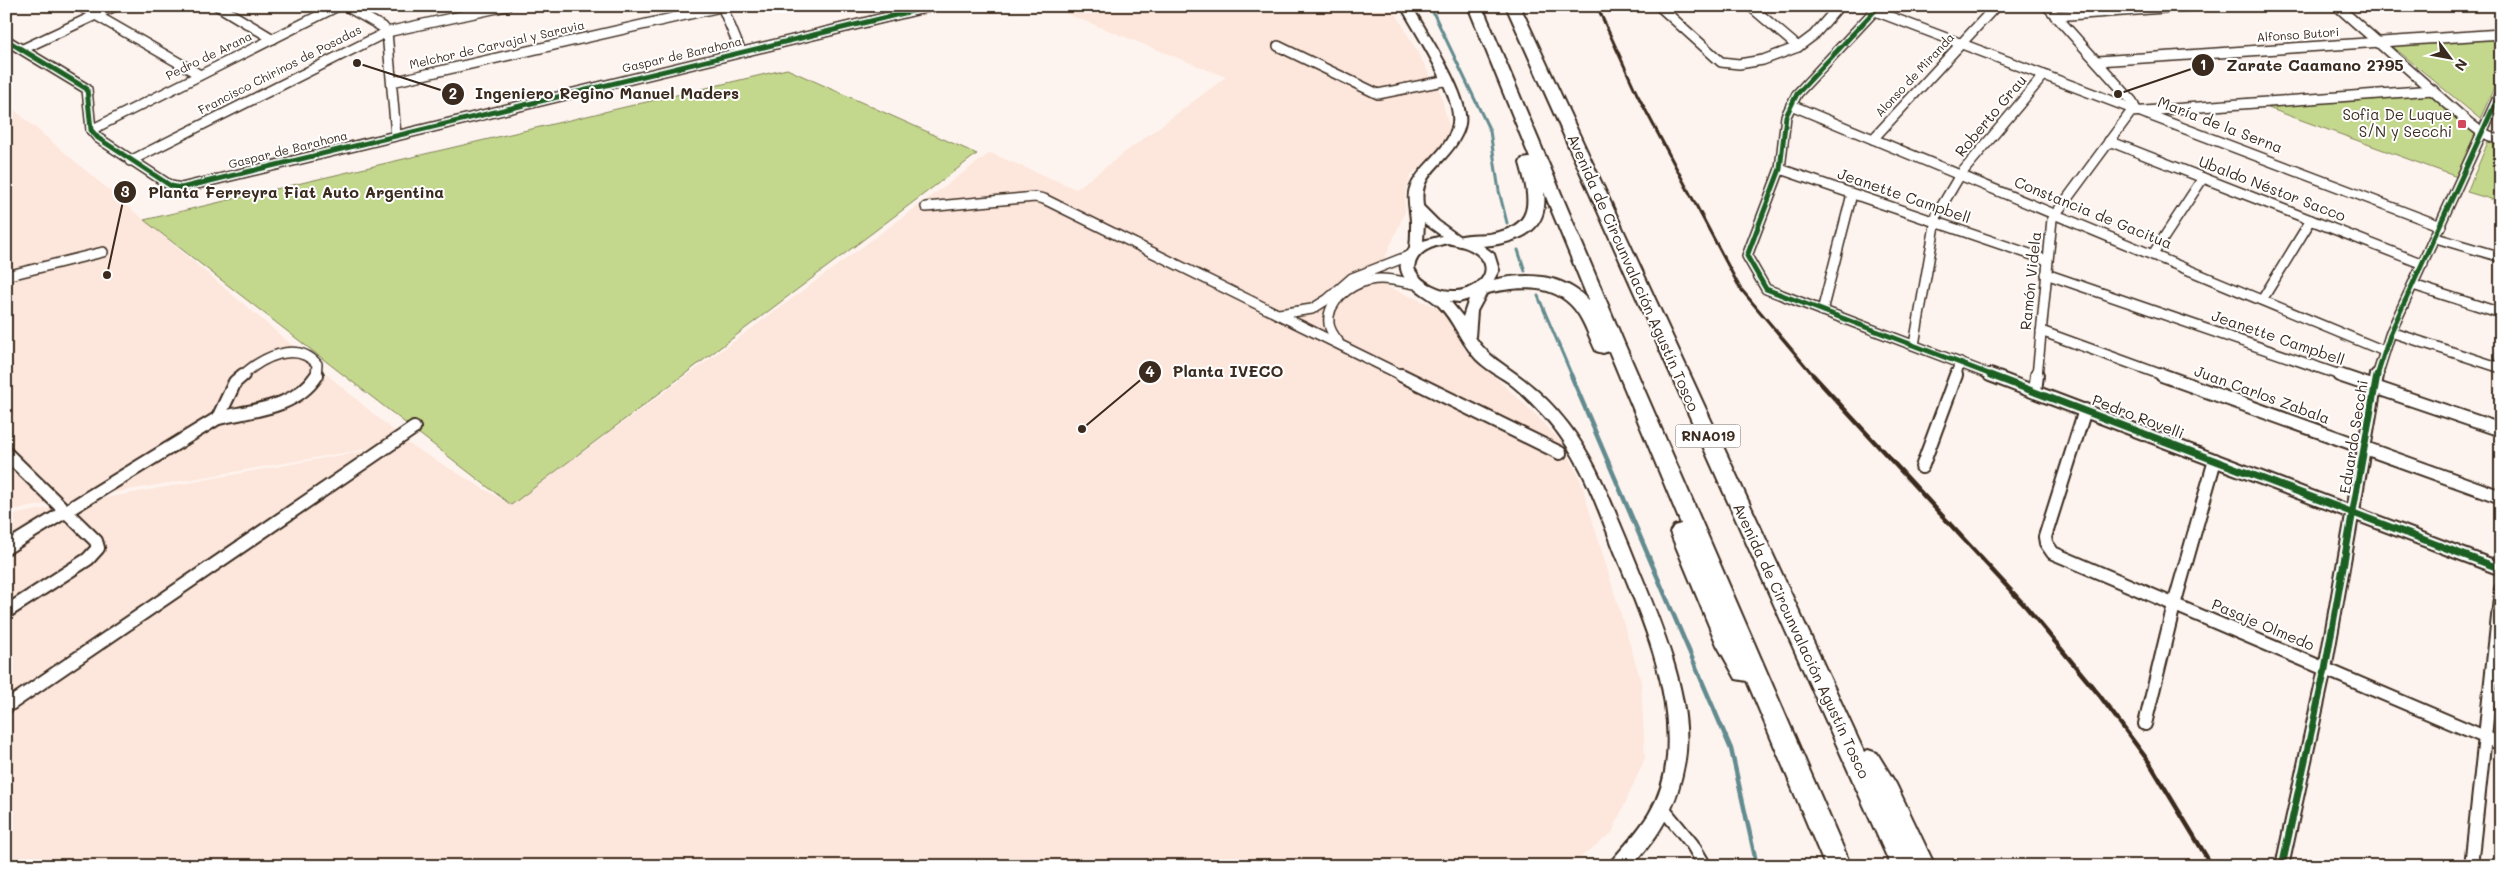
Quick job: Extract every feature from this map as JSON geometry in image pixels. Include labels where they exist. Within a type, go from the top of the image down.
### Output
[{"type":"highway","name":"RNA019","points":[[1475,6],[1838,866]]},
{"type":"highway","name":"Avenida de Circunvalación Agustín Tosco","points":[[1513,6],[1904,866]]},
{"type":"highway","points":[[1462,241],[1493,240],[1511,237],[1525,228],[1536,212],[1535,185],[1506,109],[1501,68]]},
{"type":"highway","points":[[1481,289],[1508,282],[1541,282],[1564,291],[1584,308],[1607,356],[1728,645],[1788,747]]},
{"type":"highway","points":[[1825,693],[1887,792],[1922,866]]},
{"type":"highway","points":[[1817,816],[1832,866]]},
{"type":"main road","points":[[1406,6],[1448,80],[1456,99],[1459,124],[1450,145],[1417,183],[1415,206],[1418,226],[1409,270],[1424,288],[1450,309],[1481,355],[1517,382],[1555,417],[1574,443],[1592,474],[1644,604],[1672,692],[1677,717],[1678,752],[1673,782],[1664,810],[1642,843],[1620,866]]},
{"type":"main road","points":[[1415,206],[1433,224],[1462,241],[1483,250],[1492,263],[1492,276],[1481,289],[1470,311],[1468,336]]},
{"type":"main road","points":[[1413,252],[1438,240],[1462,241]]},
{"type":"main road","points":[[1424,288],[1457,296],[1481,289]]},
{"type":"street","points":[[80,6],[200,75]]},
{"type":"street","points":[[22,49],[115,6]]},
{"type":"street","points":[[218,6],[273,39]]},
{"type":"street","name":"Pedro de Arana","points":[[91,130],[338,6]]},
{"type":"street","points":[[346,6],[384,28],[387,32],[396,135]]},
{"type":"street","name":"Francisco Chirinos de Posadas","points":[[130,161],[387,32],[507,6]]},
{"type":"street","points":[[723,6],[740,52]]},
{"type":"street","name":"Melchor de Carvajal y Saravia","points":[[392,82],[723,6]]},
{"type":"street","name":"Gaspar de Barahona","points":[[130,161],[174,188],[931,6]]},
{"type":"street","points":[[1659,6],[1721,62],[1734,66],[1798,47],[1813,35],[1839,6]]},
{"type":"street","points":[[1750,6],[1798,47]]},
{"type":"street","name":"Alonso de Miranda","points":[[1873,139],[1996,6]]},
{"type":"street","points":[[2047,6],[2098,61],[2132,101],[2136,110],[2433,90]]},
{"type":"street","points":[[2055,16],[2191,6]]},
{"type":"street","points":[[2337,6],[2481,132],[2501,141]]},
{"type":"street","points":[[1780,170],[1786,116],[1790,105],[1877,9]]},
{"type":"street","name":"María de la Serna","points":[[1877,9],[1961,44],[2441,226]]},
{"type":"street","name":"Alfonso Butori","points":[[2098,61],[2501,34]]},
{"type":"street","points":[[6,40],[87,89],[89,93],[91,130],[98,138],[130,161]]},
{"type":"street","points":[[1278,46],[1378,94],[1448,80]]},
{"type":"street","name":"Roberto Grau","points":[[1914,345],[1937,214],[1960,175],[2044,75]]},
{"type":"street","name":"Eduardo Secchi","points":[[2282,866],[2325,669],[2375,387],[2384,351],[2391,332],[2436,238],[2481,132],[2500,95]]},
{"type":"street","name":"Constancia de Gacitua","points":[[1790,105],[2384,351]]},
{"type":"street","name":"Ramón Videla","points":[[2034,391],[2051,224],[2056,214],[2109,141],[2131,112],[2136,110]]},
{"type":"street","name":"Ubaldo Néstor Sacco","points":[[2109,141],[2423,264]]},
{"type":"street","name":"Jeanette Campbell","points":[[1780,170],[2047,260]]},
{"type":"street","name":"Pedro Rovelli","points":[[1780,170],[1747,252],[1747,256],[1766,289],[2501,569]]},
{"type":"street","points":[[2153,254],[2203,178]]},
{"type":"street","points":[[1822,311],[1852,194]]},
{"type":"street","points":[[926,207],[1035,197],[1044,199],[1560,453]]},
{"type":"street","points":[[2262,300],[2311,220]]},
{"type":"street","points":[[2436,238],[2501,257]]},
{"type":"street","points":[[6,276],[103,252]]},
{"type":"street","points":[[1278,314],[1312,309],[1328,299],[1352,278],[1386,266],[1413,252]]},
{"type":"street","name":"Jeanette Campbell","points":[[2046,274],[2501,430]]},
{"type":"street","points":[[1339,343],[1328,324],[1333,304],[1346,291],[1370,280],[1392,280],[1424,288]]},
{"type":"street","points":[[2413,285],[2501,313]]},
{"type":"street","name":"Juan Carlos Zabala","points":[[2041,331],[2501,497]]},
{"type":"street","points":[[2391,332],[2501,368]]},
{"type":"street","points":[[6,548],[218,418],[280,404],[296,396],[309,387],[318,373],[317,364],[310,356],[296,352],[280,353],[253,365],[235,382],[218,418]]},
{"type":"street","points":[[1922,467],[1960,363]]},
{"type":"street","name":"Pasaje Olmedo","points":[[2085,410],[2045,538],[2053,553],[2501,744]]},
{"type":"street","points":[[6,707],[414,428]]},
{"type":"street","points":[[6,453],[67,510],[96,542],[98,548],[88,559],[6,612]]},
{"type":"street","points":[[2145,724],[2174,605],[2215,460]]},
{"type":"street","points":[[2471,866],[2501,589]]},
{"type":"street","points":[[1664,810],[1692,844],[1705,866]]},
{"type":"shaded area","points":[[1076,6],[1392,6],[1441,95],[1450,131],[1441,148],[1411,175],[1405,193],[1405,212],[1381,267],[1388,287],[1441,309],[1465,349],[1536,415],[1563,444],[1580,479],[1641,681],[1645,758],[1612,833],[1569,866],[6,866],[6,516],[407,443],[511,505],[990,153],[1076,189],[1226,77],[1057,10]]},
{"type":"shaded area","points":[[6,103],[273,329],[407,442],[6,511]]},
{"type":"green space","points":[[2501,39],[2501,72],[2480,119],[2391,45]]},
{"type":"green space","points":[[787,69],[977,154],[511,505],[144,220]]},
{"type":"green space","points":[[2433,93],[2478,133],[2460,178],[2260,105]]},
{"type":"green space","points":[[2488,142],[2501,144],[2501,202],[2467,192]]},
{"type":"waterway","points":[[1430,6],[1490,131],[1499,191],[1507,223]]},
{"type":"waterway","points":[[1518,250],[1525,271]]},
{"type":"waterway","points":[[1538,296],[1572,376]]},
{"type":"waterway","points":[[1571,375],[1731,749],[1757,866]]},
{"type":"railway","points":[[1597,6],[1637,94],[1740,288],[1814,376]]},
{"type":"railway","points":[[1813,375],[2027,608],[2100,696],[2149,762],[2212,866]]},
{"type":"cycle path","points":[[6,40],[87,89],[89,93],[91,130],[98,138],[171,186],[181,188],[933,6]]},
{"type":"cycle path","points":[[1879,6],[1797,94],[1786,116],[1780,169],[1747,252],[1747,256],[1766,289],[2501,569]]},
{"type":"cycle path","points":[[2282,866],[2325,669],[2378,369],[2391,332],[2501,91]]},
{"type":"place","name":"Ingeniero Regino Manuel Maders","points":[[357,63]]},
{"type":"place","name":"Zarate Caamano 2795","points":[[2118,94]]},
{"type":"place","name":"Sofia De Luque S/N y Secchi","points":[[2462,124]]},
{"type":"place","name":"Planta Ferreyra Fiat Auto Argentina","points":[[107,275]]},
{"type":"place","name":"Planta IVECO","points":[[1082,429]]}]
